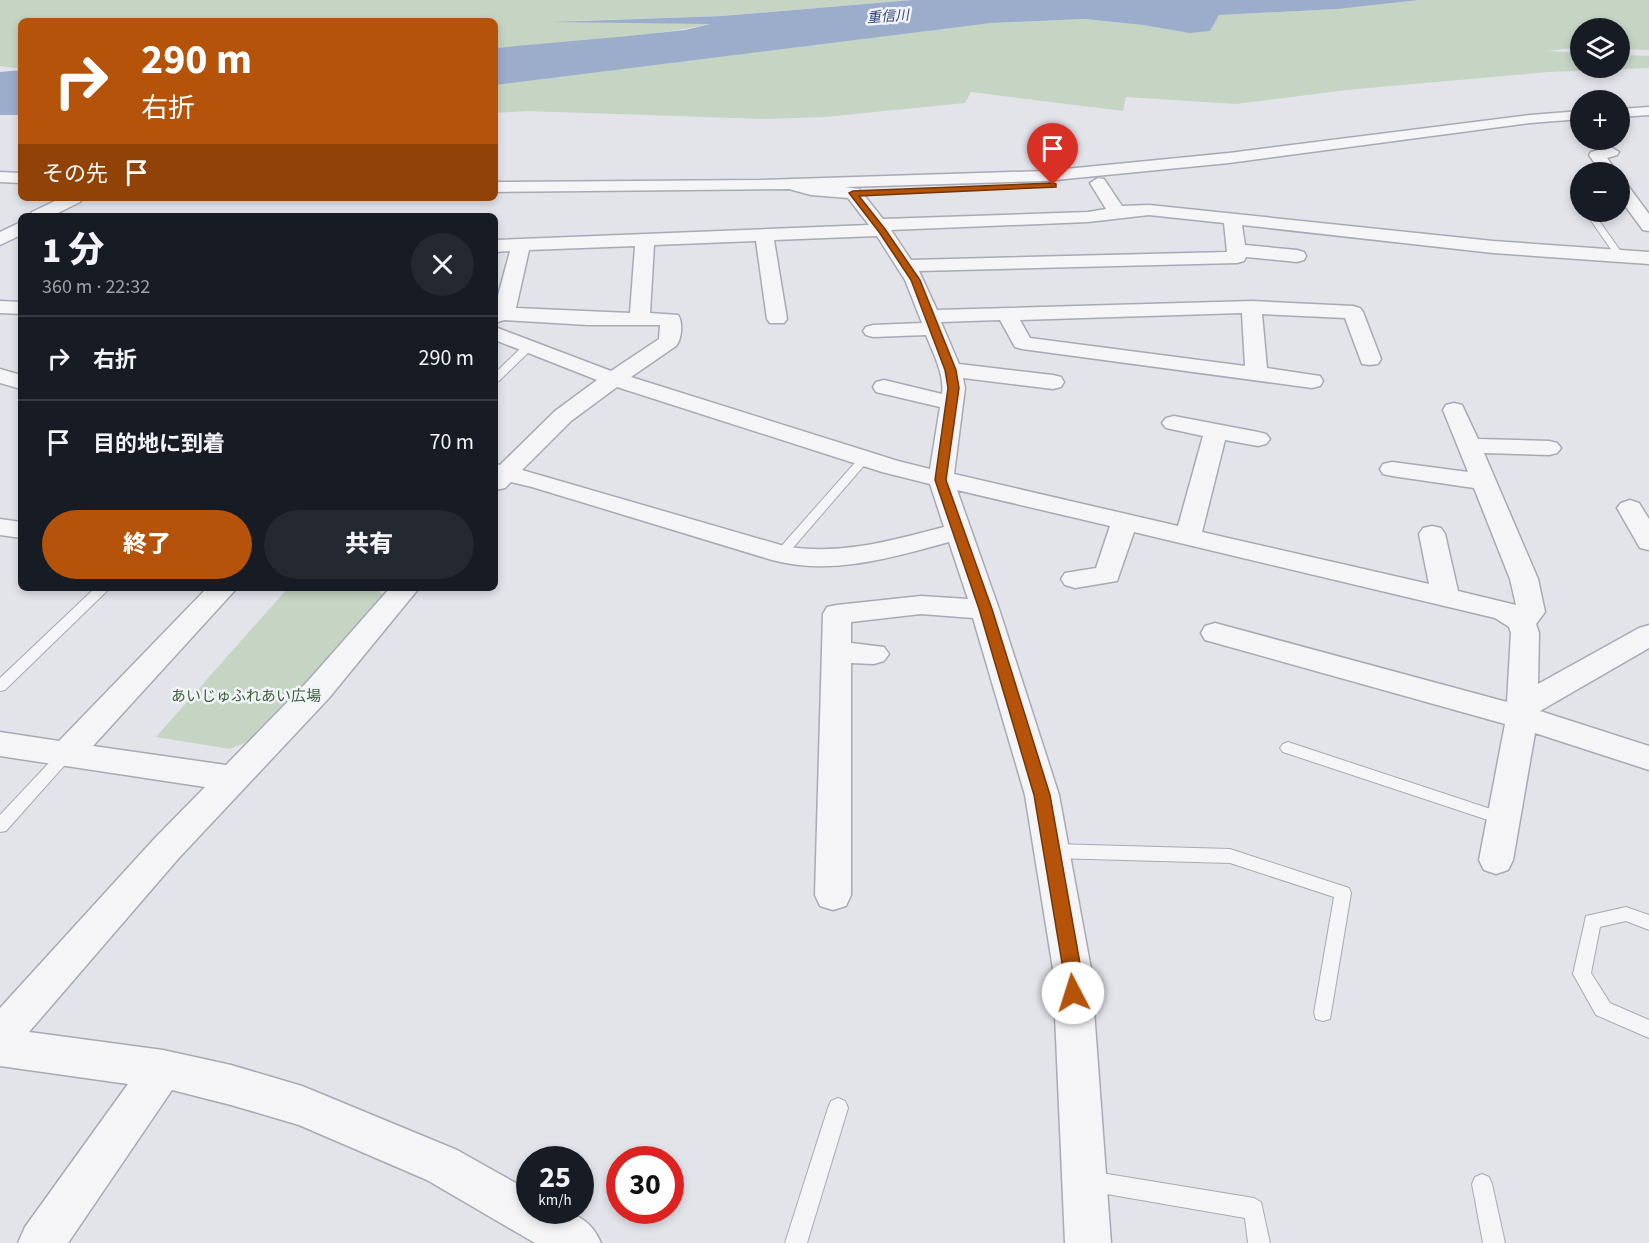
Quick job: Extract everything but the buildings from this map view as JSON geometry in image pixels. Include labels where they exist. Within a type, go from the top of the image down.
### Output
[{"type":"street","points":[[1630,112],[1649,111]]},
{"type":"street","points":[[498,187],[790,184],[1045,176],[1119,170],[1570,116]]},
{"type":"street","points":[[1602,162],[1597,155],[1603,151],[1611,152]]},
{"type":"street","points":[[0,177],[18,178]]},
{"type":"street","points":[[790,184],[811,190],[853,193],[1098,183],[1138,179]]},
{"type":"street","points":[[1098,183],[1117,212]]},
{"type":"street","points":[[853,193],[915,280],[950,370],[954,388],[940,480],[986,609],[1042,795],[1072,969],[1088,1243]]},
{"type":"street","points":[[1630,200],[1649,226]]},
{"type":"street","points":[[44,213],[68,201]]},
{"type":"street","points":[[498,246],[764,235],[1088,217],[1149,210],[1482,246],[1649,258]]},
{"type":"street","points":[[906,266],[1237,257],[1232,219]]},
{"type":"street","points":[[0,240],[18,229]]},
{"type":"street","points":[[764,235],[777,319]]},
{"type":"street","points":[[640,319],[645,240]]},
{"type":"street","points":[[498,317],[506,309],[521,245]]},
{"type":"street","points":[[1236,250],[1297,256]]},
{"type":"street","points":[[0,307],[18,308]]},
{"type":"street","points":[[873,331],[1008,315],[1252,307],[1353,312],[1370,358]]},
{"type":"street","points":[[1252,307],[1256,373]]},
{"type":"street","points":[[1008,315],[1022,343],[1312,381]]},
{"type":"street","points":[[498,319],[671,319],[669,342],[588,396],[563,416],[499,476]]},
{"type":"street","points":[[498,321],[529,346],[580,368],[864,459],[940,480],[1504,611],[1521,622],[1525,633],[1523,712],[1496,860]]},
{"type":"street","points":[[950,370],[1053,382]]},
{"type":"street","points":[[0,376],[18,381]]},
{"type":"street","points":[[884,387],[951,403]]},
{"type":"street","points":[[1454,410],[1524,579],[1531,612],[1521,622]]},
{"type":"street","points":[[1174,423],[1258,439]]},
{"type":"street","points":[[1188,536],[1216,431]]},
{"type":"street","points":[[1470,446],[1549,448]]},
{"type":"street","points":[[1392,469],[1484,482]]},
{"type":"street","points":[[499,476],[809,560],[831,560],[959,531]]},
{"type":"street","points":[[1630,508],[1649,542]]},
{"type":"street","points":[[1075,579],[1107,575],[1124,522]]},
{"type":"street","points":[[0,526],[18,529]]},
{"type":"street","points":[[1432,534],[1445,597]]},
{"type":"street","points":[[66,754],[220,591]]},
{"type":"street","points":[[0,1036],[166,849],[318,690],[402,591]]},
{"type":"street","points":[[833,895],[837,614],[921,605],[986,609]]},
{"type":"street","points":[[1215,633],[1523,712],[1649,758]]},
{"type":"street","points":[[1523,712],[1649,635]]},
{"type":"street","points":[[836,652],[874,654]]},
{"type":"street","points":[[0,744],[233,779]]},
{"type":"street","points":[[0,1047],[163,1069],[231,1085],[302,1106],[385,1139],[442,1165],[578,1243]]},
{"type":"street","points":[[41,1243],[163,1069]]},
{"type":"lane","points":[[1596,222],[1620,256]]},
{"type":"lane","points":[[498,376],[529,346]]},
{"type":"lane","points":[[781,554],[864,459]]},
{"type":"lane","points":[[0,686],[100,591]]},
{"type":"lane","points":[[1288,748],[1503,819]]},
{"type":"lane","points":[[0,826],[66,754]]},
{"type":"lane","points":[[1051,851],[1230,856],[1343,893],[1323,1013]]},
{"type":"lane","points":[[1649,923],[1626,914],[1592,921],[1582,974],[1603,1009],[1649,1029]]},
{"type":"lane","points":[[796,1243],[838,1108]]},
{"type":"lane","points":[[1084,1180],[1254,1209],[1259,1243]]},
{"type":"lane","points":[[1482,1184],[1494,1243]]},
{"type":"green space","points":[[0,0],[912,0],[722,16],[568,21],[714,23],[632,36],[498,48],[498,18],[18,18],[18,69],[0,66]]},
{"type":"green space","points":[[1419,0],[1649,0],[1649,50],[1630,49],[1630,18],[1570,18],[1570,48],[1547,51],[1570,52],[1570,71],[1346,90],[1236,104],[1126,97],[1123,111],[971,92],[965,103],[825,117],[764,119],[526,111],[498,113],[498,85],[992,23],[1084,19],[1143,25],[1189,33],[1219,15],[1338,9]]},
{"type":"green space","points":[[1630,55],[1649,56],[1649,68],[1630,69]]},
{"type":"green space","name":"あいじゅふれあい広場","points":[[285,591],[380,591],[384,598],[266,734],[230,749],[156,737]]},
{"type":"water","name":"重信川","points":[[912,0],[1419,0],[1338,9],[1219,15],[1210,31],[1189,33],[1143,25],[1084,19],[992,23],[498,85],[498,48],[685,30],[710,24],[553,22],[722,16]]},
{"type":"water","points":[[18,70],[18,115],[0,115],[0,72]]},
{"type":"route","points":[[1053,185],[853,193],[915,280],[950,370],[954,388],[949,408],[946,453],[940,480],[986,609],[1007,686],[1042,795],[1072,969],[1073,993]]}]
